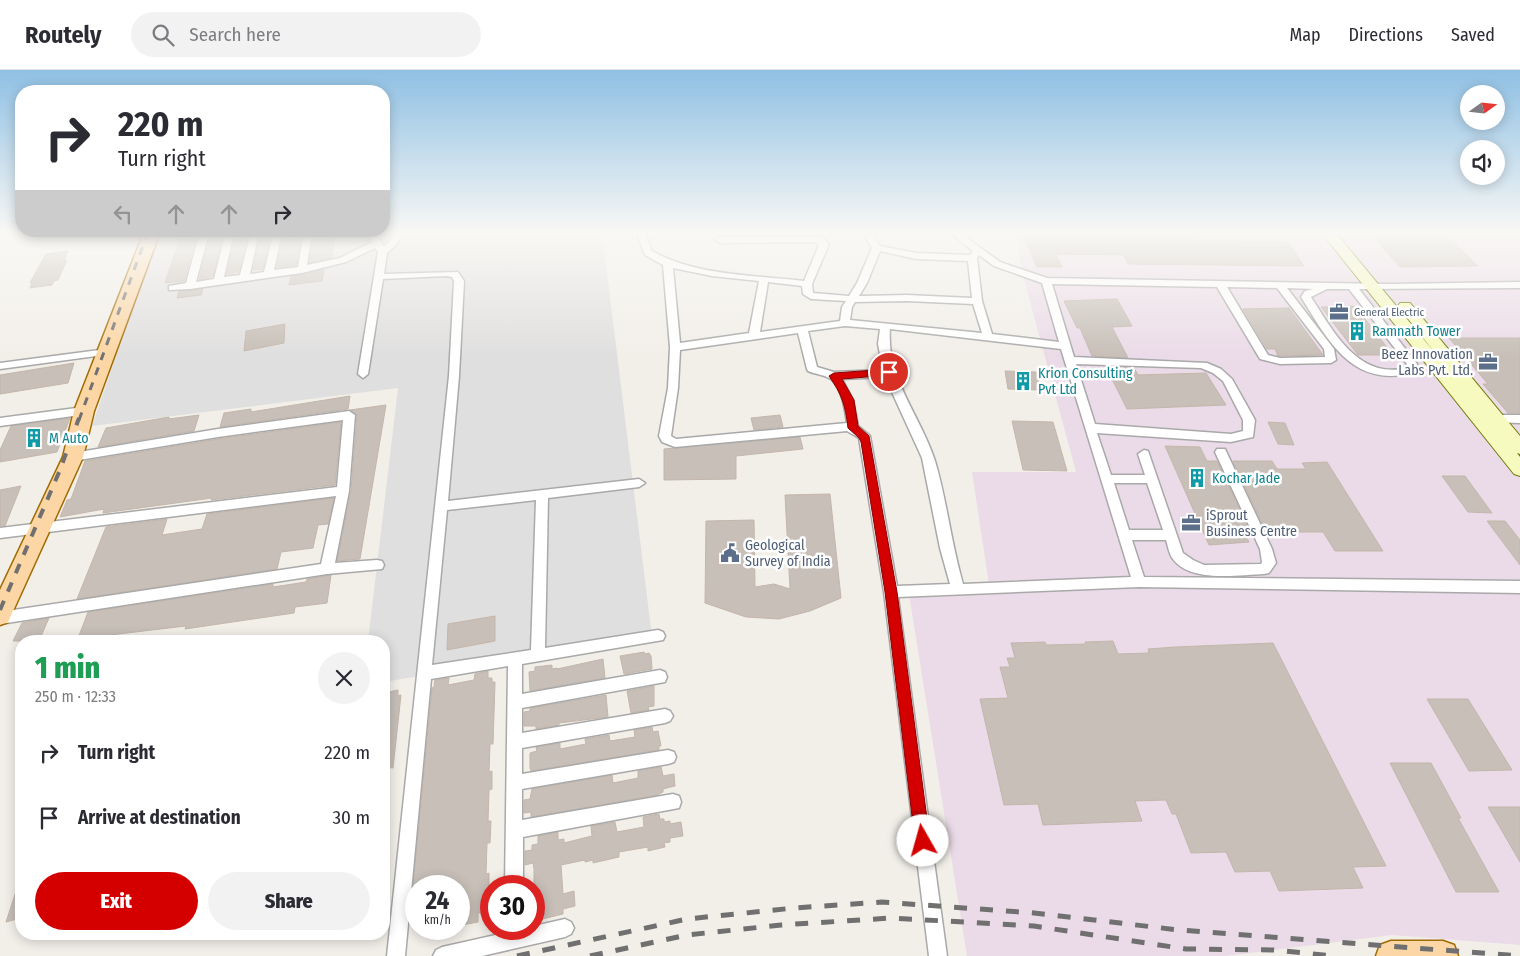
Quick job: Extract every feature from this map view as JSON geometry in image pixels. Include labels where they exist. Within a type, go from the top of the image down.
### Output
[{"type":"main road","points":[[0,617],[73,457],[84,411],[136,273]]},
{"type":"main road","points":[[1362,273],[1520,469]]},
{"type":"main road","points":[[1378,273],[1520,448]]},
{"type":"main road","points":[[1391,956],[1443,956]]},
{"type":"street","points":[[190,286],[194,273]]},
{"type":"street","points":[[218,282],[220,273]]},
{"type":"street","points":[[244,278],[245,273]]},
{"type":"street","points":[[172,288],[279,273]]},
{"type":"street","points":[[363,374],[379,276],[400,277],[442,273]]},
{"type":"street","points":[[396,956],[454,376],[459,277],[449,273]]},
{"type":"street","points":[[669,273],[675,347],[673,388],[665,436],[671,442],[853,428],[864,436],[891,592],[938,956]]},
{"type":"street","points":[[715,273],[807,284]]},
{"type":"street","points":[[812,273],[807,284],[810,296],[852,299],[907,298],[977,301]]},
{"type":"street","points":[[845,323],[848,307],[866,273]]},
{"type":"street","points":[[976,273],[977,301],[988,337]]},
{"type":"street","points":[[1024,273],[1046,281],[1352,287],[1520,285]]},
{"type":"street","points":[[754,336],[764,279]]},
{"type":"street","points":[[1046,281],[1064,346],[1139,582]]},
{"type":"street","points":[[1220,284],[1264,357],[1280,361],[1331,360],[1329,349],[1280,285]]},
{"type":"street","points":[[1328,286],[1308,293],[1306,297],[1347,355],[1365,367],[1380,372],[1404,373],[1412,370],[1412,364],[1352,287]]},
{"type":"street","points":[[675,347],[845,323],[1064,346]]},
{"type":"street","points":[[885,326],[883,338],[889,372],[903,406],[919,433],[928,458],[958,590]]},
{"type":"street","points":[[802,329],[812,369],[834,376],[889,372]]},
{"type":"street","points":[[0,366],[107,352]]},
{"type":"street","points":[[1069,360],[1203,365],[1217,371],[1227,380],[1250,420],[1249,434],[1231,438],[1090,428]]},
{"type":"street","points":[[834,376],[849,400],[853,428]]},
{"type":"street","points":[[0,422],[84,411]]},
{"type":"street","points":[[73,457],[218,433],[349,415],[343,491],[327,569]]},
{"type":"street","points":[[1496,419],[1520,419]]},
{"type":"street","points":[[1144,454],[1178,556],[1188,564],[1203,570],[1264,569],[1270,563],[1266,549],[1221,452]]},
{"type":"street","points":[[1106,479],[1152,479]]},
{"type":"street","points":[[442,506],[639,482]]},
{"type":"street","points":[[0,533],[343,491]]},
{"type":"street","points":[[538,655],[542,495]]},
{"type":"street","points":[[1124,535],[1170,535]]},
{"type":"street","points":[[0,617],[327,569],[377,565]]},
{"type":"street","points":[[891,592],[1139,582],[1520,587]]},
{"type":"street","points":[[425,672],[658,636]]},
{"type":"street","points":[[514,875],[515,658]]},
{"type":"street","points":[[515,702],[660,677]]},
{"type":"street","points":[[514,742],[665,716]]},
{"type":"street","points":[[514,783],[668,757]]},
{"type":"street","points":[[514,830],[674,802]]},
{"type":"street","points":[[545,930],[565,928]]},
{"type":"street","points":[[442,956],[494,940]]},
{"type":"shaded area","points":[[145,273],[607,273],[652,637],[390,681],[390,635],[369,635],[398,388],[92,426]]},
{"type":"shaded area","points":[[1022,273],[1520,273],[1520,945],[1392,935],[1226,956],[967,956],[908,588],[990,591],[972,472],[1076,472]]},
{"type":"building","points":[[35,273],[61,273],[58,280],[54,281],[52,285],[30,288],[32,283],[30,283]]},
{"type":"building","points":[[168,273],[186,273],[184,281],[165,283]]},
{"type":"building","points":[[201,273],[214,273],[213,276],[199,280]]},
{"type":"building","points":[[323,273],[322,281],[289,285],[291,276]]},
{"type":"building","points":[[203,289],[201,295],[177,298],[179,291]]},
{"type":"building","points":[[1117,299],[1132,326],[1112,327],[1128,358],[1092,356],[1080,328],[1077,328],[1064,301]]},
{"type":"building","name":"Ramnath Tower","points":[[1355,306],[1393,355],[1358,355],[1321,307]]},
{"type":"building","points":[[1289,308],[1323,355],[1278,356],[1275,349],[1267,349],[1243,309]]},
{"type":"building","points":[[285,324],[284,343],[244,351],[246,331]]},
{"type":"building","points":[[1449,338],[1520,338],[1520,413],[1508,413],[1483,384],[1488,384]]},
{"type":"building","points":[[74,363],[68,383],[0,394],[0,375]]},
{"type":"building","points":[[1106,367],[1134,368],[1138,375],[1206,373],[1226,405],[1127,409]]},
{"type":"building","name":"Krion Consulting Pvt Ltd","points":[[1005,371],[1036,372],[1041,390],[1008,389]]},
{"type":"building","points":[[350,396],[348,409],[220,427],[224,413],[251,409],[251,412]]},
{"type":"building","points":[[386,405],[360,559],[337,561],[351,491],[357,415],[350,410]]},
{"type":"building","points":[[199,415],[194,431],[98,447],[106,428],[169,417],[169,419]]},
{"type":"building","points":[[780,415],[783,427],[754,430],[751,418]]},
{"type":"building","name":"M Auto","points":[[70,418],[57,452],[0,462],[0,450],[11,426]]},
{"type":"building","points":[[1012,421],[1053,422],[1067,471],[1023,470]]},
{"type":"building","points":[[341,422],[335,485],[211,500],[212,498],[103,513],[104,509],[60,517],[67,500],[71,499],[85,461],[218,439]]},
{"type":"building","points":[[1268,422],[1285,423],[1294,445],[1278,444]]},
{"type":"building","points":[[800,437],[803,449],[736,456],[736,479],[664,480],[664,449]]},
{"type":"building","name":"Kochar Jade","points":[[1165,446],[1200,447],[1207,461],[1217,461],[1250,532],[1244,532],[1249,542],[1209,545]]},
{"type":"building","points":[[1233,461],[1272,461],[1277,469],[1306,469],[1302,463],[1327,462],[1383,551],[1335,551],[1323,532],[1266,532]]},
{"type":"building","points":[[1442,476],[1465,476],[1492,513],[1468,512]]},
{"type":"building","points":[[21,486],[5,526],[0,526],[0,490]]},
{"type":"building","name":"Geological Survey of India","points":[[830,494],[841,598],[810,611],[779,619],[746,617],[705,603],[706,521],[754,520],[755,587],[774,584],[790,589],[785,495]]},
{"type":"building","points":[[334,498],[328,524],[318,525],[313,548],[281,552],[277,569],[77,599],[106,527],[167,519],[162,535],[202,529],[207,514]]},
{"type":"building","points":[[1487,521],[1505,521],[1520,540],[1520,565]]},
{"type":"building","points":[[331,575],[327,603],[295,607],[294,613],[185,629],[186,626],[110,635],[79,635],[88,612],[273,584],[273,587],[306,582],[307,579]]},
{"type":"building","points":[[495,616],[495,641],[447,650],[448,624]]},
{"type":"building","points":[[49,618],[42,635],[16,635],[22,623]]},
{"type":"building","points":[[1113,641],[1118,654],[1149,653],[1148,649],[1175,647],[1273,643],[1386,866],[1353,867],[1363,888],[1279,891],[1270,871],[1235,872],[1226,852],[1191,853],[1176,814],[1172,814],[1166,800],[1135,801],[1142,821],[1043,825],[1038,804],[1004,805],[980,699],[1008,698],[1000,667],[1010,667],[1007,658],[1015,658],[1011,643],[1045,642],[1046,645]]},
{"type":"building","points":[[644,652],[645,654],[649,653],[651,656],[652,669],[624,674],[620,656]]},
{"type":"building","points":[[603,659],[605,678],[530,691],[529,672],[535,671],[535,667],[552,665],[552,669],[557,669]]},
{"type":"building","points":[[488,671],[488,678],[492,678],[492,682],[495,682],[493,744],[490,744],[489,772],[492,771],[488,821],[491,821],[490,843],[487,843],[486,874],[489,873],[489,875],[480,875],[480,913],[478,913],[478,922],[470,924],[470,875],[414,875],[432,688],[434,687],[435,680],[449,678],[448,685],[474,680],[475,674]]},
{"type":"building","points":[[654,686],[654,706],[648,707],[649,710],[631,713],[627,691]]},
{"type":"building","points":[[398,690],[398,696],[401,695],[393,768],[390,768],[390,692]]},
{"type":"building","points":[[606,695],[608,717],[559,723],[559,725],[536,729],[536,726],[524,726],[524,712],[530,711],[530,708]]},
{"type":"building","points":[[1427,699],[1468,699],[1512,770],[1469,771]]},
{"type":"building","points":[[652,727],[653,732],[658,731],[661,746],[659,746],[659,750],[531,771],[530,753],[537,751],[536,747],[560,743],[560,749],[586,744],[585,739],[609,735],[610,741],[635,737],[634,730]]},
{"type":"building","points":[[1390,763],[1431,763],[1461,818],[1458,818],[1499,892],[1456,892]]},
{"type":"building","points":[[661,767],[663,776],[674,774],[675,786],[663,789],[663,792],[657,795],[531,817],[531,812],[524,813],[524,800],[530,799],[532,789],[612,775],[613,783],[638,778],[638,771]]},
{"type":"building","points":[[1488,807],[1520,807],[1520,862]]},
{"type":"building","points":[[659,814],[660,819],[664,819],[664,822],[670,821],[670,824],[681,822],[683,836],[670,838],[670,842],[664,843],[665,847],[648,851],[648,847],[619,852],[619,857],[593,863],[593,860],[585,862],[585,860],[561,865],[563,894],[574,891],[575,906],[563,909],[563,914],[545,918],[545,875],[534,875],[533,863],[525,865],[525,851],[532,850],[532,845],[538,844],[538,836],[558,832],[558,840],[564,839],[564,843],[592,836],[591,826],[615,822],[617,832],[644,827],[643,817]]},
{"type":"building","points":[[15,894],[15,920],[6,922]]},
{"type":"railway","points":[[79,420],[133,273]]},
{"type":"railway","points":[[0,610],[60,470],[79,418]]},
{"type":"railway","points":[[517,956],[687,919],[794,908],[882,902],[1034,913],[1179,930],[1520,956]]},
{"type":"railway","points":[[590,956],[687,935],[781,925],[891,918],[1034,926],[1186,949],[1274,950],[1334,956]]},
{"type":"place","name":"General Electric","points":[[1339,312]]},
{"type":"place","name":"Ramnath Tower","points":[[1357,331]]},
{"type":"place","name":"Beez Innovation Labs Pvt. Ltd.","points":[[1488,362]]},
{"type":"place","name":"Krion Consulting Pvt Ltd","points":[[1023,381]]},
{"type":"place","name":"M Auto","points":[[34,438]]},
{"type":"place","name":"Kochar Jade","points":[[1197,478]]},
{"type":"place","name":"iSprout Business Centre","points":[[1191,523]]},
{"type":"place","name":"Geological Survey of India","points":[[730,553]]},
{"type":"route","points":[[889,372],[859,376],[834,376],[849,400],[853,428],[864,436],[866,442],[891,592],[923,841]]}]
